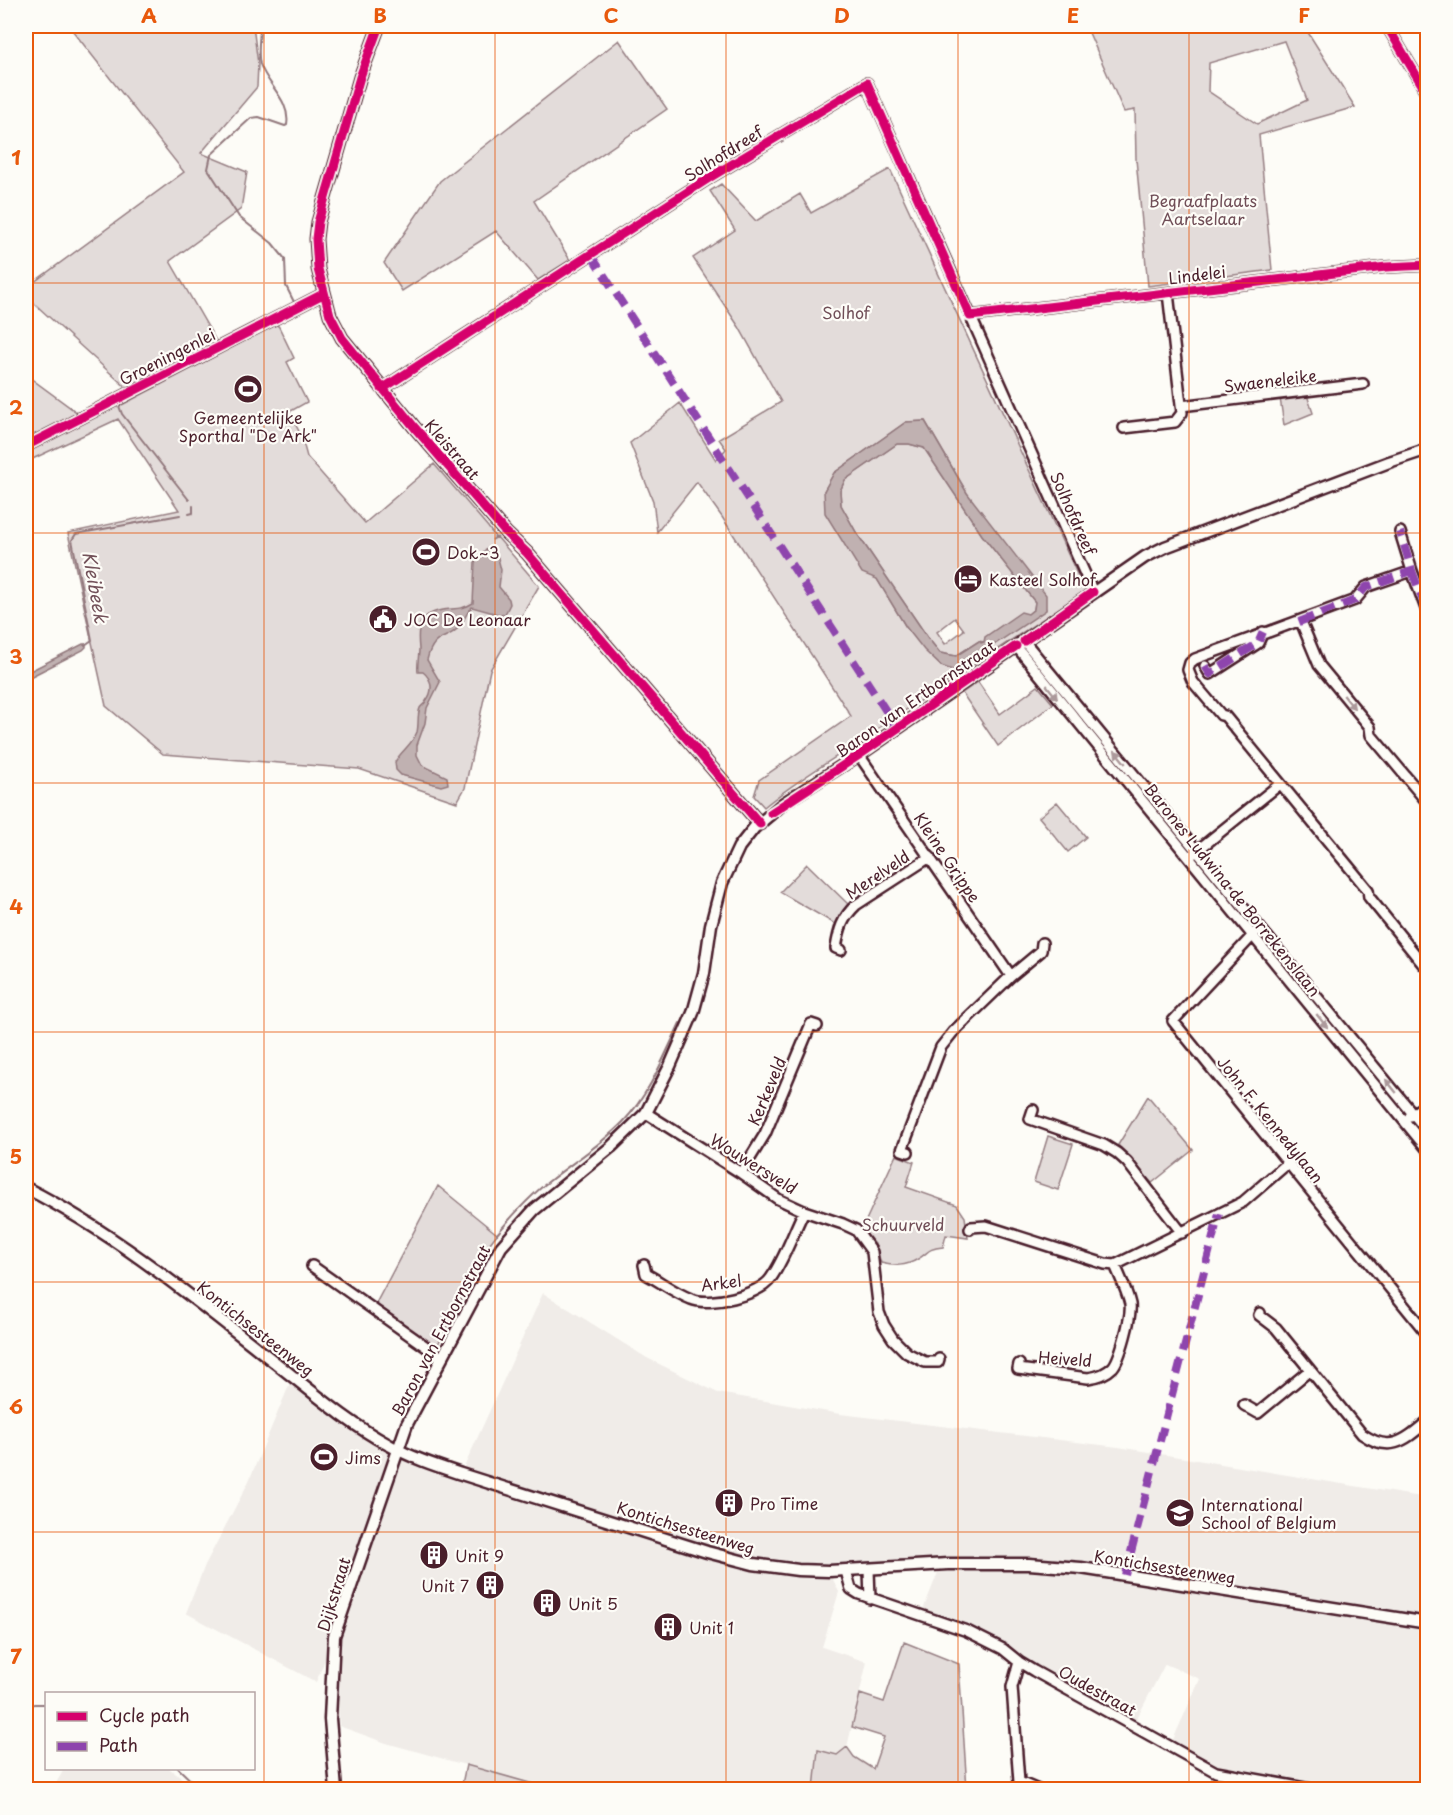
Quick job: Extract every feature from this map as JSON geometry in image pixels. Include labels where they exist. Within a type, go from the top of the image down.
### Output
[{"type":"street","name":"Kleistraat","points":[[379,26],[360,77],[318,222],[317,258],[323,294],[330,315],[342,338],[429,445],[527,554],[760,824]]},
{"type":"street","points":[[1387,26],[1428,95]]},
{"type":"street","name":"Solhofdreef","points":[[382,389],[709,178],[867,83],[1093,592]]},
{"type":"street","name":"Lindelei","points":[[970,316],[1386,267],[1428,265]]},
{"type":"street","points":[[1124,428],[1175,422],[1182,413],[1168,293]]},
{"type":"street","name":"Groeningenlei","points":[[26,446],[323,294]]},
{"type":"street","name":"Swaeneleike","points":[[1182,406],[1363,384]]},
{"type":"street","name":"Baron van Ertbornstraat","points":[[397,1449],[407,1424],[501,1247],[534,1210],[611,1147],[646,1113],[693,1013],[704,973],[711,925],[722,883],[739,847],[760,824],[784,803],[859,755],[1145,557],[1165,547],[1428,449]]},
{"type":"street","points":[[1400,532],[1428,614]]},
{"type":"street","points":[[1412,571],[1366,587],[1355,600],[1299,622],[1263,632],[1195,659],[1190,663],[1188,670],[1193,682],[1221,715],[1225,716],[1368,890],[1369,897],[1375,906],[1423,964],[1428,966]]},
{"type":"street","points":[[1299,622],[1302,624],[1319,665],[1370,727],[1371,735],[1428,803]]},
{"type":"street","points":[[1205,666],[1210,674],[1258,643],[1263,632]]},
{"type":"street","name":"Barones Ludwina de Borrekenslaan","points":[[1020,644],[1260,927],[1428,1132]]},
{"type":"street","name":"Barones Ludwina de Borrekenslaan","points":[[1020,644],[1188,859],[1428,1150]]},
{"type":"street","name":"Kleine Grippe","points":[[859,755],[1011,976]]},
{"type":"street","points":[[1188,859],[1280,784]]},
{"type":"street","name":"Merelveld","points":[[841,950],[836,948],[839,929],[847,914],[856,905],[930,857]]},
{"type":"street","name":"John F. Kennedylaan","points":[[1260,927],[1173,1021],[1428,1335]]},
{"type":"street","points":[[908,1152],[902,1150],[941,1047],[953,1032],[1011,976],[1041,951],[1042,942]]},
{"type":"street","name":"Kerkeveld","points":[[741,1173],[765,1134],[811,1024],[817,1026]]},
{"type":"street","points":[[1404,1121],[1428,1103]]},
{"type":"street","points":[[1033,1110],[1030,1119],[1104,1145],[1127,1162],[1182,1233]]},
{"type":"street","name":"Wouwersveld","points":[[646,1113],[778,1199],[856,1230],[872,1252],[879,1312],[893,1339],[907,1353],[925,1362],[938,1362],[939,1359]]},
{"type":"street","points":[[970,1229],[987,1226],[1105,1264],[1115,1264],[1243,1202],[1288,1163]]},
{"type":"street","name":"Kontichsesteenweg","points":[[26,1188],[78,1217],[161,1274],[374,1437],[397,1449],[461,1474],[707,1552],[753,1564],[798,1570],[869,1570],[948,1564],[1029,1564],[1081,1568],[1428,1623]]},
{"type":"street","name":"Arkel","points":[[644,1265],[646,1274],[692,1300],[706,1301],[748,1295],[763,1288],[772,1277],[804,1211]]},
{"type":"street","name":"Heiveld","points":[[1019,1364],[1018,1369],[1088,1378],[1095,1378],[1115,1365],[1128,1321],[1130,1305],[1115,1264]]},
{"type":"street","points":[[312,1266],[442,1358]]},
{"type":"street","points":[[1260,1313],[1259,1315],[1276,1328],[1362,1434],[1371,1440],[1384,1444],[1404,1440],[1428,1422]]},
{"type":"street","points":[[1244,1405],[1258,1413],[1310,1370]]},
{"type":"street","name":"Dijkstraat","points":[[336,1790],[330,1719],[334,1636],[397,1449]]},
{"type":"street","name":"Oudestraat","points":[[846,1570],[851,1588],[870,1599],[967,1631],[1003,1649],[1019,1662],[1216,1772],[1314,1789]]},
{"type":"street","points":[[869,1570],[870,1599]]},
{"type":"street","points":[[1019,1662],[1012,1687],[1019,1782],[1038,1790]]},
{"type":"shaded area","points":[[925,421],[967,493],[1046,595],[1046,610],[955,671],[941,666],[924,650],[906,627],[877,579],[862,573],[825,513],[824,491],[834,473],[906,422]],"holes":[[[897,444],[924,448],[982,535],[1035,602],[1034,609],[1028,614],[1021,612],[985,637],[984,642],[979,641],[956,656],[940,653],[928,638],[856,532],[841,505],[840,491],[845,480]]]},
{"type":"shaded area","points":[[487,549],[497,554],[501,570],[499,587],[509,599],[510,604],[505,614],[501,615],[472,607],[454,632],[433,645],[427,660],[440,682],[427,708],[425,723],[417,745],[417,755],[422,765],[447,777],[448,784],[441,786],[401,775],[396,770],[395,762],[415,737],[420,708],[429,697],[431,689],[426,675],[418,672],[420,624],[423,619],[434,612],[462,608],[473,603],[475,562]]},
{"type":"shaded area","points":[[86,644],[86,647],[83,650],[26,679],[26,673]]},
{"type":"shaded area","points":[[543,1293],[647,1358],[718,1393],[840,1414],[1118,1447],[1427,1498],[1427,1620],[1390,1613],[1389,1622],[1427,1629],[1427,1789],[1336,1789],[1217,1767],[1172,1742],[1200,1679],[1165,1664],[1135,1722],[1037,1667],[1006,1645],[969,1626],[923,1610],[939,1570],[829,1571],[839,1592],[822,1647],[867,1662],[847,1747],[837,1755],[818,1751],[814,1789],[552,1789],[386,1743],[339,1726],[334,1638],[316,1682],[186,1613],[205,1565],[248,1483],[293,1376],[374,1437],[461,1474]]},
{"type":"shaded area","points":[[63,1770],[171,1770],[195,1789],[53,1789]]},
{"type":"green space","points":[[69,26],[253,26],[258,64],[257,87],[201,153],[247,172],[241,209],[170,261],[219,346],[272,320],[279,327],[294,358],[287,362],[307,402],[289,412],[301,435],[307,457],[365,523],[434,464],[488,527],[495,537],[492,540],[497,537],[539,586],[490,670],[465,788],[457,802],[359,769],[163,754],[106,706],[68,533],[179,510],[118,419],[26,462],[26,375],[82,416],[130,391],[26,296],[26,288],[184,172]]},
{"type":"green space","name":"Begraafplaats Aartselaar","points":[[1086,26],[1304,26],[1355,107],[1259,135],[1272,270],[1148,286],[1136,159],[1135,110],[1124,112]],"holes":[[[1284,41],[1307,100],[1257,124],[1208,91],[1209,63]]]},
{"type":"green space","points":[[619,40],[667,109],[534,201],[570,260],[538,280],[496,231],[402,291],[384,263],[440,181]]},
{"type":"green space","name":"Solhof","points":[[890,169],[1085,591],[764,807],[754,796],[759,780],[851,716],[697,482],[657,532],[653,501],[630,443],[680,403],[716,460],[726,449],[719,439],[781,402],[739,327],[693,258],[735,230],[710,191],[721,184],[756,221],[800,194],[811,213]],"holes":[[[925,421],[967,493],[1046,609],[941,666],[906,627],[824,491],[834,473],[906,422]]]},
{"type":"green space","points":[[1307,395],[1313,413],[1284,425],[1280,398]]},
{"type":"green space","points":[[897,444],[924,448],[982,535],[1035,602],[1034,609],[984,642],[979,641],[956,656],[940,653],[856,532],[841,505],[840,491],[845,480]],"holes":[[[955,618],[964,630],[945,644],[937,632]]]},
{"type":"green space","points":[[978,682],[1000,714],[1038,686],[1053,704],[998,746],[962,693]]},
{"type":"green space","points":[[1057,802],[1086,837],[1068,852],[1039,817]]},
{"type":"green space","points":[[807,864],[848,904],[835,924],[780,892]]},
{"type":"green space","points":[[1148,1096],[1193,1150],[1152,1183],[1118,1145]]},
{"type":"green space","points":[[1048,1136],[1073,1144],[1058,1190],[1034,1182]]},
{"type":"green space","name":"Schuurveld","points":[[896,1155],[914,1162],[906,1187],[957,1205],[965,1217],[968,1238],[946,1235],[943,1247],[931,1250],[913,1262],[890,1265],[881,1263],[875,1244],[862,1229]]},
{"type":"green space","points":[[438,1186],[497,1234],[490,1243],[434,1352],[373,1309]]},
{"type":"green space","points":[[904,1642],[959,1664],[967,1789],[814,1789],[818,1750],[837,1755],[847,1747],[854,1757],[873,1769],[884,1737],[852,1727],[860,1694],[884,1702]]},
{"type":"green space","points":[[466,1765],[551,1789],[461,1789]]},
{"type":"waterway","name":"Kleibeek","points":[[260,26],[260,64],[282,101],[287,116],[287,125],[259,117],[251,118],[211,155],[208,169],[239,217],[272,243],[285,259],[286,286],[295,304]]},
{"type":"waterway","name":"Kleibeek","points":[[189,500],[122,414],[119,406],[298,313],[299,310]]},
{"type":"waterway","name":"Kleibeek","points":[[189,514],[193,513],[193,506]]},
{"type":"waterway","name":"Kleibeek","points":[[85,645],[92,640],[72,540],[76,534],[180,515]]},
{"type":"waterway","points":[[497,1234],[534,1194],[623,1122],[641,1100],[680,1023]]},
{"type":"waterway","points":[[26,1710],[34,1704],[45,1704]]},
{"type":"waterway","points":[[180,1770],[201,1790]]},
{"type":"marked path","points":[[591,255],[897,728]]},
{"type":"marked path","points":[[1299,622],[1355,600],[1366,587],[1412,571],[1400,532]]},
{"type":"marked path","points":[[1412,571],[1428,614]]},
{"type":"marked path","points":[[1205,666],[1210,674],[1258,643],[1263,632]]},
{"type":"marked path","points":[[1125,1575],[1219,1214]]},
{"type":"cycle path","points":[[379,26],[360,77],[318,222],[316,239],[318,269],[330,315],[342,338],[415,428],[506,533],[527,553],[760,824]]},
{"type":"cycle path","points":[[1387,26],[1428,95]]},
{"type":"cycle path","points":[[382,389],[709,178],[867,83],[970,316],[1386,267],[1428,265]]},
{"type":"cycle path","points":[[26,446],[323,294]]},
{"type":"cycle path","points":[[1024,641],[1093,592]]},
{"type":"cycle path","points":[[771,813],[1016,646]]},
{"type":"place","name":"Gemeentelijke Sporthal \"De Ark\"","points":[[248,389]]},
{"type":"place","name":"Dok~3","points":[[426,552]]},
{"type":"place","name":"Kasteel Solhof","points":[[968,579]]},
{"type":"place","name":"JOC De Leonaar","points":[[383,619]]},
{"type":"place","name":"Jims","points":[[324,1457]]},
{"type":"place","name":"Pro Time","points":[[729,1503]]},
{"type":"place","name":"International School of Belgium","points":[[1180,1513]]},
{"type":"place","name":"Unit 9","points":[[434,1555]]},
{"type":"place","name":"Unit 7","points":[[490,1585]]},
{"type":"place","name":"Unit 5","points":[[547,1603]]},
{"type":"place","name":"Unit 1","points":[[668,1627]]}]
